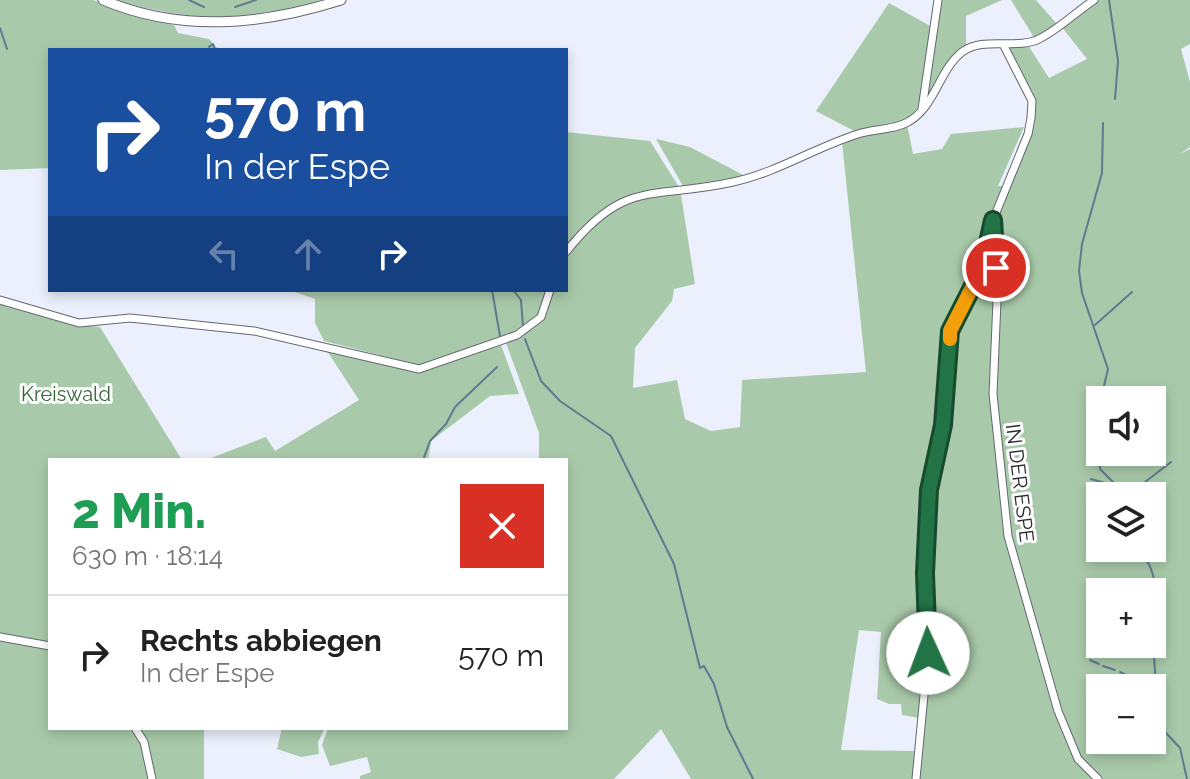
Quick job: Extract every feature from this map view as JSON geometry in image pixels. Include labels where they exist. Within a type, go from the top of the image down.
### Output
[{"type":"main road","points":[[103,0],[156,16],[218,24],[254,22],[298,14],[341,0]]},
{"type":"street","points":[[922,111],[938,0]]},
{"type":"street","points":[[568,250],[594,219],[620,202],[640,195],[735,182],[860,133],[906,123],[922,111],[963,51],[980,45],[1004,46],[1040,39],[1094,0]]},
{"type":"street","points":[[916,779],[928,653],[925,573],[929,490],[943,425],[950,331],[983,266],[993,220],[1028,134],[1031,118],[1032,101],[1004,46]]},
{"type":"street","name":"IN DER ESPE","points":[[993,220],[997,301],[993,394],[1008,536],[1058,711],[1078,759],[1098,779]]},
{"type":"street","points":[[0,300],[79,323],[130,318],[170,320],[267,333],[419,369],[517,335],[541,317],[549,292]]},
{"type":"street","points":[[0,637],[48,646]]},
{"type":"street","points":[[136,730],[144,742],[152,779]]},
{"type":"green space","points":[[0,0],[93,0],[174,25],[178,33],[209,39],[217,48],[48,48],[48,168],[0,170]]},
{"type":"green space","points":[[114,0],[321,0],[268,13],[218,17],[168,12]]},
{"type":"green space","points":[[940,0],[1002,0],[966,16],[966,48],[924,107]]},
{"type":"green space","points":[[1011,0],[1036,0],[1057,24],[1035,39]]},
{"type":"green space","points":[[1098,0],[1190,0],[1190,44],[1181,49],[1190,82],[1190,147],[1180,154],[1190,149],[1190,779],[916,779],[928,539],[923,553],[919,718],[902,715],[901,704],[889,704],[877,699],[881,632],[859,630],[841,750],[916,751],[914,779],[691,779],[661,729],[614,779],[360,779],[360,776],[371,772],[367,757],[330,766],[322,745],[327,730],[568,730],[568,458],[539,458],[539,433],[506,343],[530,329],[551,292],[568,292],[568,253],[584,233],[623,202],[677,193],[681,195],[695,284],[674,289],[672,301],[635,348],[633,388],[677,380],[685,419],[711,431],[740,427],[742,380],[866,372],[842,142],[907,124],[913,154],[942,149],[951,134],[1024,127],[998,186],[1006,186],[1029,134],[1033,101],[1006,48],[1028,45],[1049,78],[1087,59],[1061,26]]},
{"type":"green space","points":[[889,3],[932,27],[920,110],[906,120],[856,132],[816,111]]},
{"type":"green space","points":[[568,132],[650,141],[679,187],[643,193],[615,204],[602,211],[568,246]]},
{"type":"green space","points":[[656,139],[690,147],[745,176],[683,186]]},
{"type":"green space","points":[[295,292],[547,292],[539,317],[524,329],[419,365],[324,341],[315,323],[315,299]]},
{"type":"green space","name":"Kreiswald","points":[[0,301],[80,325],[100,327],[181,458],[48,458],[48,730],[204,730],[204,779],[0,779]]},
{"type":"green space","points":[[501,345],[519,394],[490,396],[431,441],[428,458],[211,458],[266,437],[275,451],[359,400],[325,348],[419,371]]},
{"type":"green space","points":[[282,730],[324,730],[318,742],[319,754],[301,757],[277,749]]},
{"type":"waterway","points":[[189,0],[204,7]]},
{"type":"waterway","points":[[235,7],[256,0]]},
{"type":"waterway","points":[[1109,0],[1118,61],[1115,99]]},
{"type":"waterway","points":[[0,28],[7,49]]},
{"type":"waterway","points":[[209,47],[213,44],[214,48]]},
{"type":"waterway","points":[[1103,123],[1102,173],[1082,244],[1079,271],[1082,293],[1108,369],[1104,386],[1099,389],[1091,431],[1100,469],[1113,482]]},
{"type":"waterway","points":[[492,292],[500,336]]},
{"type":"waterway","points":[[515,292],[521,300],[523,327]]},
{"type":"waterway","points":[[1095,325],[1132,292]]},
{"type":"waterway","points":[[525,339],[541,381],[560,401],[611,436],[674,564],[700,668],[704,666],[714,684],[727,727],[753,779]]},
{"type":"waterway","points":[[424,458],[430,441],[446,424],[455,407],[497,367]]},
{"type":"waterway","points":[[1145,482],[1171,462]]},
{"type":"waterway","points":[[1091,479],[1102,482]]},
{"type":"waterway","points":[[1148,562],[1153,578]]},
{"type":"waterway","points":[[1154,658],[1161,701],[1155,721],[1180,748],[1187,779]]},
{"type":"waterway","points":[[1090,660],[1099,664]]},
{"type":"waterway","points":[[1103,666],[1115,670]]},
{"type":"waterway","points":[[1120,672],[1124,674]]},
{"type":"slow traffic","points":[[950,339],[950,331],[983,266],[987,249]]},
{"type":"route","points":[[928,653],[925,573],[929,490],[943,425],[950,331],[983,266],[993,220],[996,268]]}]
